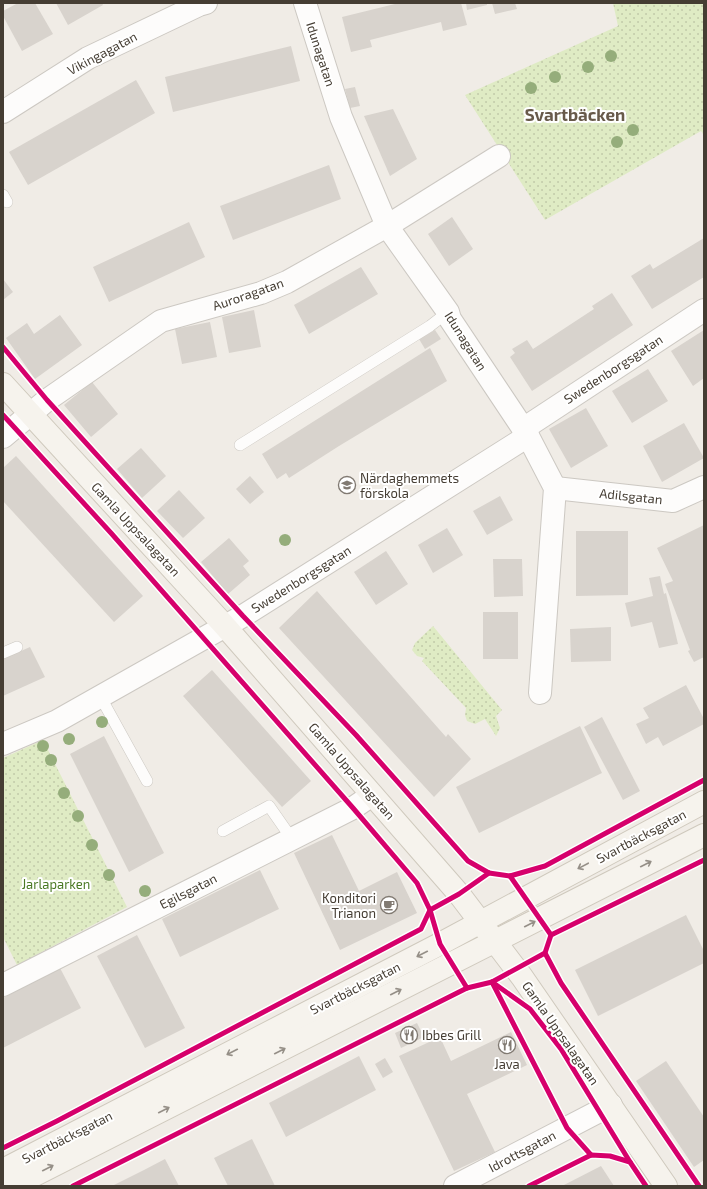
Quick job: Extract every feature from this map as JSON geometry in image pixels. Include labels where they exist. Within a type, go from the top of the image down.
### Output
[{"type":"street","name":"Vikingagatan","points":[[3,112],[88,58],[206,3]]},
{"type":"street","name":"Idunagatan","points":[[305,3],[341,117],[387,226],[448,312],[450,319],[525,432],[555,488]]},
{"type":"street","name":"Auroragatan","points":[[3,437],[47,400],[161,321],[261,293],[287,282],[387,226],[499,156]]},
{"type":"street","name":"Swedenborgsgatan","points":[[3,744],[57,721],[224,625],[243,616],[525,432],[704,310]]},
{"type":"street","name":"Gamla Uppsalagatan","points":[[3,384],[224,625],[459,894],[522,977],[666,1186]]},
{"type":"street","name":"Adilsgatan","points":[[555,488],[673,501],[704,487]]},
{"type":"street","points":[[540,693],[555,488]]},
{"type":"street","name":"Egilsgatan","points":[[3,985],[353,808],[372,795]]},
{"type":"street","name":"Svartbäcksgatan","points":[[3,1170],[481,922],[704,802]]},
{"type":"street","name":"Svartbäcksgatan","points":[[13,1186],[704,835]]},
{"type":"street","name":"Idrottsgatan","points":[[455,1186],[611,1105]]},
{"type":"lane","points":[[240,445],[430,326],[448,312]]},
{"type":"lane","points":[[3,653],[17,647]]},
{"type":"lane","points":[[100,696],[147,781]]},
{"type":"lane","points":[[223,831],[269,806],[292,839]]},
{"type":"green space","points":[[613,3],[704,3],[704,135],[701,131],[545,220],[465,95],[618,26]]},
{"type":"green space","points":[[433,626],[502,710],[496,716],[500,728],[496,736],[485,719],[475,724],[467,721],[465,715],[466,708],[422,661],[424,658],[417,656],[412,650],[415,643]]},
{"type":"green space","name":"Jarlaparken","points":[[43,740],[127,907],[17,965],[3,937],[3,758]]},
{"type":"building","points":[[18,3],[35,3],[53,34],[22,51],[3,16],[3,11]]},
{"type":"building","points":[[56,3],[102,3],[103,5],[68,25]]},
{"type":"building","points":[[399,3],[461,3],[467,25],[443,31],[441,22],[370,40],[372,47],[351,52],[342,17]]},
{"type":"building","points":[[466,3],[487,3],[487,5],[467,10]]},
{"type":"building","points":[[492,3],[515,3],[517,9],[495,14]]},
{"type":"building","points":[[291,46],[300,81],[173,112],[165,77]]},
{"type":"building","points":[[136,80],[155,113],[28,185],[9,152]]},
{"type":"building","points":[[355,87],[360,106],[350,108],[345,89]]},
{"type":"building","points":[[393,109],[417,159],[390,176],[364,116]]},
{"type":"building","points":[[329,165],[341,199],[233,240],[220,206]]},
{"type":"building","points":[[452,217],[473,249],[449,266],[428,234]]},
{"type":"building","points":[[189,222],[205,257],[109,302],[93,267]]},
{"type":"building","points":[[704,238],[704,277],[652,309],[631,276],[650,264],[653,269]]},
{"type":"building","points":[[361,267],[378,294],[309,334],[294,305]]},
{"type":"building","points":[[3,279],[13,292],[3,300]]},
{"type":"building","points":[[612,293],[633,325],[532,391],[510,357],[515,353],[512,349],[527,340],[533,349],[594,309],[592,306]]},
{"type":"building","points":[[254,310],[261,347],[229,353],[222,317]]},
{"type":"building","points":[[60,315],[82,345],[35,379],[6,338],[27,323],[34,334]]},
{"type":"building","points":[[210,322],[217,357],[182,364],[175,329]]},
{"type":"building","points":[[435,330],[441,339],[425,349],[419,339]]},
{"type":"building","points":[[704,330],[704,378],[693,386],[671,351]]},
{"type":"building","points":[[430,348],[447,381],[289,478],[286,473],[277,479],[262,454]]},
{"type":"building","points":[[648,369],[668,401],[632,423],[612,391]]},
{"type":"building","points":[[92,382],[118,414],[91,437],[64,405]]},
{"type":"building","points":[[586,408],[608,446],[571,468],[549,429]]},
{"type":"building","points":[[684,423],[704,458],[662,482],[643,446]]},
{"type":"building","points":[[141,448],[166,476],[142,498],[117,469]]},
{"type":"building","points":[[16,456],[143,596],[114,622],[3,501],[3,468]]},
{"type":"building","points":[[250,476],[264,492],[250,504],[236,489]]},
{"type":"building","points":[[179,490],[205,518],[183,538],[157,511]]},
{"type":"building","points":[[500,496],[513,520],[487,535],[473,511]]},
{"type":"building","points":[[704,525],[704,657],[694,662],[688,651],[690,650],[665,584],[673,581],[657,548]]},
{"type":"building","points":[[447,528],[463,555],[433,573],[418,545]]},
{"type":"building","points":[[576,531],[628,531],[628,595],[576,596]]},
{"type":"building","points":[[229,538],[249,561],[243,566],[250,575],[228,594],[201,562]]},
{"type":"building","points":[[386,551],[408,584],[376,605],[354,572]]},
{"type":"building","points":[[493,559],[522,559],[523,596],[494,597]]},
{"type":"building","points":[[660,576],[664,594],[666,593],[678,644],[659,648],[652,622],[631,627],[625,603],[653,596],[649,578]]},
{"type":"building","points":[[317,591],[446,737],[448,734],[471,759],[434,797],[279,628]]},
{"type":"building","points":[[483,612],[518,612],[518,659],[483,659]]},
{"type":"building","points":[[611,627],[611,661],[571,662],[570,629]]},
{"type":"building","points":[[30,647],[45,677],[3,696],[3,659]]},
{"type":"building","points":[[212,670],[311,781],[282,807],[183,696]]},
{"type":"building","points":[[686,685],[704,719],[704,724],[663,746],[658,737],[646,744],[636,724],[649,718],[643,708]]},
{"type":"building","points":[[602,717],[640,791],[623,800],[584,727]]},
{"type":"building","points":[[580,726],[602,773],[479,833],[456,787]]},
{"type":"building","points":[[104,736],[164,853],[129,872],[70,754]]},
{"type":"building","points":[[332,835],[359,891],[397,872],[417,913],[340,950],[294,853]]},
{"type":"building","points":[[260,870],[279,909],[180,957],[162,919]]},
{"type":"building","points":[[686,915],[704,951],[704,963],[598,1016],[575,970]]},
{"type":"building","points":[[137,935],[185,1028],[145,1048],[97,956]]},
{"type":"building","points":[[60,968],[81,1008],[3,1048],[3,998]]},
{"type":"building","name":"Ibbes Grill","points":[[417,1023],[424,1037],[401,1048],[395,1033]]},
{"type":"building","points":[[511,1032],[527,1065],[467,1094],[495,1152],[454,1171],[399,1056],[440,1037],[451,1061]]},
{"type":"building","points":[[359,1056],[376,1090],[286,1137],[269,1103]]},
{"type":"building","points":[[385,1058],[393,1072],[383,1078],[375,1064]]},
{"type":"building","points":[[666,1061],[704,1117],[704,1160],[694,1167],[636,1081]]},
{"type":"building","points":[[252,1139],[275,1186],[228,1186],[214,1158]]},
{"type":"building","points":[[165,1159],[179,1186],[112,1186],[144,1170]]},
{"type":"building","points":[[601,1166],[614,1186],[562,1186]]},
{"type":"cycle path","points":[[3,347],[47,400],[243,616],[356,735],[468,861],[489,873],[510,876],[545,866],[704,780]]},
{"type":"cycle path","points":[[3,415],[111,533],[417,883],[430,910],[440,944],[467,988]]},
{"type":"cycle path","points":[[73,1186],[467,988],[492,982],[545,953],[551,935],[704,860]]},
{"type":"cycle path","points":[[3,1148],[421,929],[430,910],[459,894],[489,873]]},
{"type":"cycle path","points":[[510,876],[551,935]]},
{"type":"cycle path","points":[[545,953],[561,983],[699,1186]]},
{"type":"cycle path","points":[[492,982],[530,1009],[561,1049],[630,1162]]},
{"type":"cycle path","points":[[493,984],[567,1128],[591,1155]]},
{"type":"cycle path","points":[[529,1186],[591,1155],[610,1156],[630,1162],[646,1186]]},
{"type":"place","name":"Närdaghemmets förskola","points":[[347,485]]},
{"type":"place","name":"Konditori Trianon","points":[[389,905]]},
{"type":"place","name":"Ibbes Grill","points":[[409,1035]]},
{"type":"place","name":"Java","points":[[507,1045]]},
{"type":"district","name":"Svartbäcken","points":[[575,114]]}]
